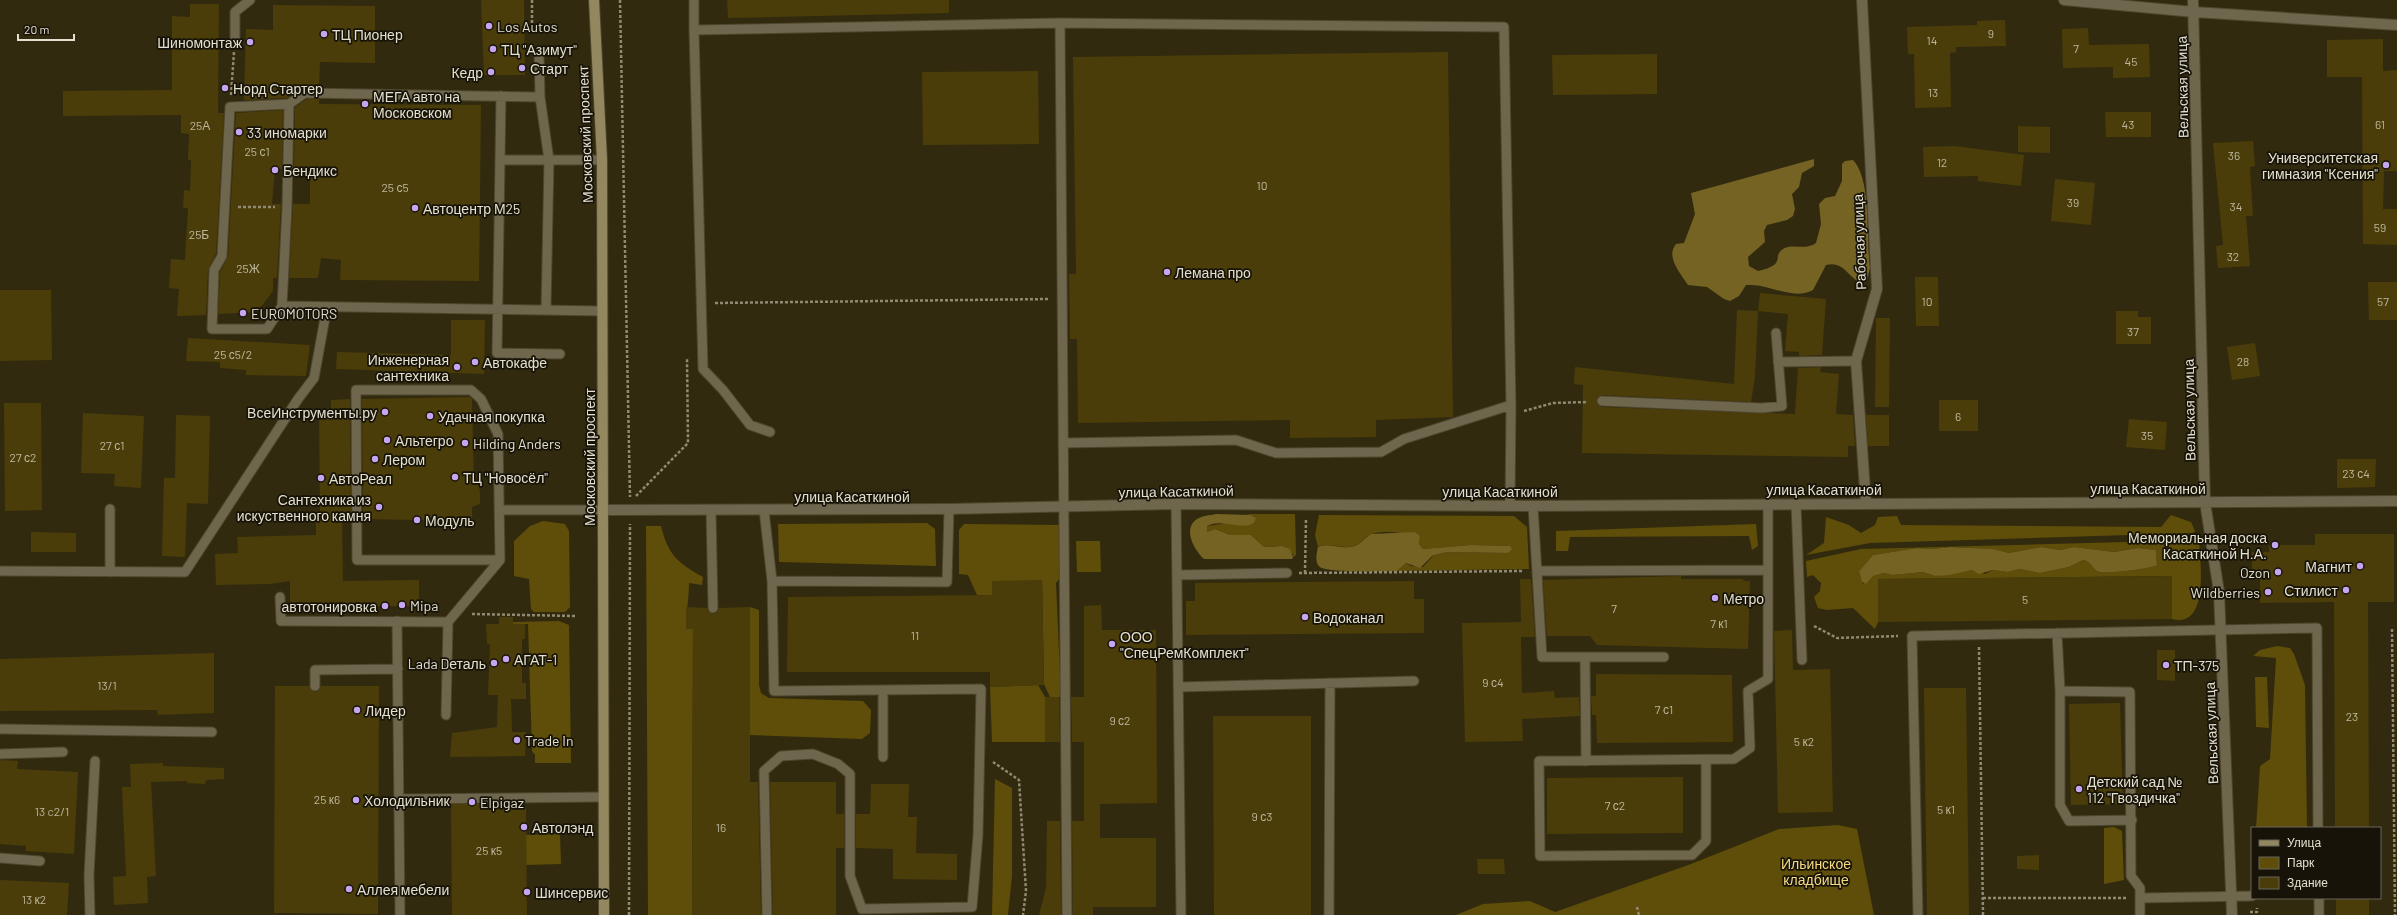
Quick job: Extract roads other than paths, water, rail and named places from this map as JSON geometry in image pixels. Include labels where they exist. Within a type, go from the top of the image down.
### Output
[{"type":"main road","name":"Московский проспект","points":[[594,0],[602,160],[604,915]]},
{"type":"street","name":"Рабочая улица","points":[[1862,0],[1877,289],[1856,362],[1866,504]]},
{"type":"street","points":[[2064,0],[2194,12],[2397,26]]},
{"type":"street","name":"Вельская улица","points":[[2193,0],[2205,502],[2219,592],[2232,915]]},
{"type":"street","name":"улица Касаткиной","points":[[603,510],[949,509],[1176,504],[1533,506],[1768,503],[1866,504],[2397,500]]},
{"type":"lane","points":[[235,38],[235,12],[250,0]]},
{"type":"lane","points":[[694,0],[703,369],[723,390],[750,425],[770,432]]},
{"type":"lane","points":[[694,30],[1060,23],[1504,27],[1510,405],[1510,505]]},
{"type":"lane","points":[[1060,23],[1067,915]]},
{"type":"lane","points":[[539,52],[540,97],[549,160],[546,310]]},
{"type":"lane","points":[[289,104],[287,208],[282,306],[267,329],[212,328],[214,270],[222,256],[230,107],[289,104],[305,93],[540,97]]},
{"type":"lane","points":[[501,96],[497,353],[560,354]]},
{"type":"lane","points":[[500,160],[602,160]]},
{"type":"lane","points":[[282,306],[602,311]]},
{"type":"lane","points":[[0,571],[185,572],[298,399],[314,378],[327,307]]},
{"type":"lane","points":[[1602,401],[1762,408],[1782,406],[1776,332]]},
{"type":"lane","points":[[1778,362],[1856,362]]},
{"type":"lane","points":[[446,715],[448,622],[500,560],[498,434],[481,399],[471,390],[356,390],[356,560],[500,560]]},
{"type":"lane","points":[[1064,443],[1236,440],[1276,453],[1381,452],[1404,439],[1510,405]]},
{"type":"lane","points":[[1706,760],[1706,841],[1692,855],[1540,856],[1539,761],[1734,759],[1750,748],[1748,691],[1768,679],[1768,503]]},
{"type":"lane","points":[[1176,504],[1181,915]]},
{"type":"lane","points":[[1796,504],[1802,660]]},
{"type":"lane","points":[[1533,506],[1542,657],[1664,657]]},
{"type":"lane","points":[[110,508],[110,572]]},
{"type":"lane","points":[[772,581],[947,582],[949,509]]},
{"type":"lane","points":[[500,510],[603,510]]},
{"type":"lane","points":[[711,510],[713,608]]},
{"type":"lane","points":[[764,510],[772,581],[774,691],[981,689],[978,835],[972,907],[862,908],[850,876],[850,774],[838,764],[813,754],[781,756],[764,771],[767,915]]},
{"type":"lane","points":[[1538,571],[1767,570]]},
{"type":"lane","points":[[1178,575],[1287,573]]},
{"type":"lane","points":[[280,596],[280,621],[448,622]]},
{"type":"lane","points":[[397,621],[400,915]]},
{"type":"lane","points":[[1918,915],[1912,636],[2316,628],[2318,827]]},
{"type":"lane","points":[[2057,633],[2060,691],[2060,805],[2069,821],[2132,820]]},
{"type":"lane","points":[[1585,657],[1586,761]]},
{"type":"lane","points":[[315,686],[315,670],[398,669]]},
{"type":"lane","points":[[1179,687],[1414,682]]},
{"type":"lane","points":[[1329,915],[1330,684]]},
{"type":"lane","points":[[883,690],[883,757]]},
{"type":"lane","points":[[2060,691],[2130,692],[2132,820],[2131,876],[2140,888],[2140,915]]},
{"type":"lane","points":[[0,728],[212,732]]},
{"type":"lane","points":[[0,754],[63,752]]},
{"type":"lane","points":[[90,915],[89,875],[95,761]]},
{"type":"lane","points":[[399,799],[604,798]]},
{"type":"lane","points":[[0,858],[40,861]]},
{"type":"lane","points":[[2140,898],[2251,896]]},
{"type":"lane","points":[[2319,899],[2319,915]]},
{"type":"place","name":"Los Autos","points":[[489,26]]},
{"type":"place","name":"ТЦ Пионер","points":[[324,34]]},
{"type":"place","name":"Шиномонтаж","points":[[250,42]]},
{"type":"place","name":"ТЦ \"Азимут\"","points":[[493,49]]},
{"type":"place","name":"Старт","points":[[522,68]]},
{"type":"place","name":"Кедр","points":[[491,72]]},
{"type":"place","name":"Норд Стартер","points":[[225,88]]},
{"type":"place","name":"МЕГА авто на Московском","points":[[365,104]]},
{"type":"place","name":"33 иномарки","points":[[239,132]]},
{"type":"place","name":"Университетская гимназия \"Ксения\"","points":[[2386,165]]},
{"type":"place","name":"Бендикс","points":[[275,170]]},
{"type":"place","name":"Автоцентр М25","points":[[415,208]]},
{"type":"place","name":"Лемана про","points":[[1167,272]]},
{"type":"place","name":"EUROMOTORS","points":[[243,313]]},
{"type":"place","name":"Автокафе","points":[[475,362]]},
{"type":"place","name":"Инженерная сантехника","points":[[457,367]]},
{"type":"place","name":"ВсеИнструменты.ру","points":[[385,412]]},
{"type":"place","name":"Удачная покупка","points":[[430,416]]},
{"type":"place","name":"Альтегро","points":[[387,440]]},
{"type":"place","name":"Hilding Anders","points":[[465,443]]},
{"type":"place","name":"Лером","points":[[375,459]]},
{"type":"place","name":"ТЦ \"Новосёл\"","points":[[455,477]]},
{"type":"place","name":"АвтоРеал","points":[[321,478]]},
{"type":"place","name":"Сантехника из искуственного камня","points":[[379,507]]},
{"type":"place","name":"Модуль","points":[[417,520]]},
{"type":"place","name":"Мемориальная доска Касаткиной Н.А.","points":[[2275,545]]},
{"type":"place","name":"Магнит","points":[[2360,566]]},
{"type":"place","name":"Ozon","points":[[2278,572]]},
{"type":"place","name":"Стилист","points":[[2346,590]]},
{"type":"place","name":"Wildberries","points":[[2268,592]]},
{"type":"place","name":"Метро","points":[[1715,598]]},
{"type":"place","name":"Mipa","points":[[402,605]]},
{"type":"place","name":"автотонировка","points":[[385,606]]},
{"type":"place","name":"Водоканал","points":[[1305,617]]},
{"type":"place","name":"ООО \"СпецРемКомплект\"","points":[[1112,644]]},
{"type":"place","name":"АГАТ-1","points":[[506,659]]},
{"type":"place","name":"Lada Dеталь","points":[[494,663]]},
{"type":"place","name":"ТП-375","points":[[2166,665]]},
{"type":"place","name":"Лидер","points":[[357,710]]},
{"type":"place","name":"Trade In","points":[[517,740]]},
{"type":"place","name":"Детский сад № 112 \"Гвоздичка\"","points":[[2079,789]]},
{"type":"place","name":"Холодильник","points":[[356,800]]},
{"type":"place","name":"Elpigaz","points":[[472,802]]},
{"type":"place","name":"Автолэнд","points":[[524,827]]},
{"type":"place","name":"Аллея мебели","points":[[349,889]]},
{"type":"place","name":"Шинсервис","points":[[527,892]]},
{"type":"park label","name":"Ильинское кладбище","points":[[1816,872]]}]
